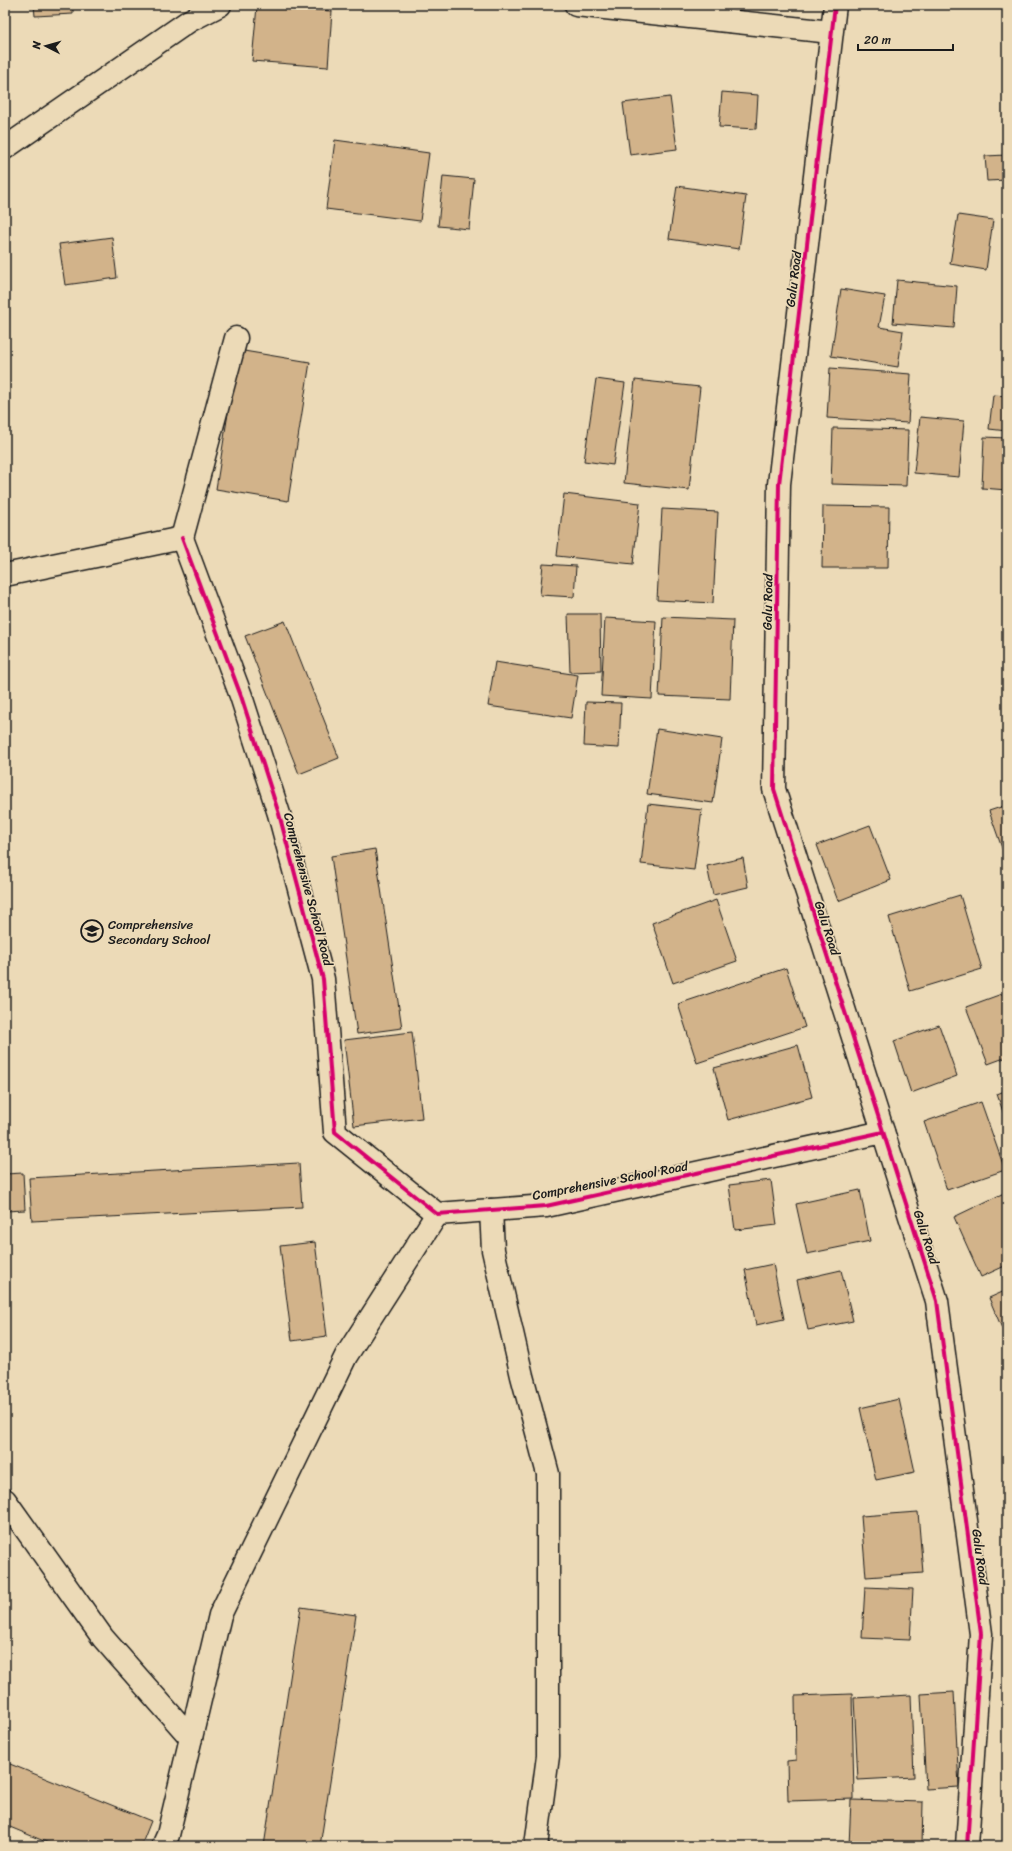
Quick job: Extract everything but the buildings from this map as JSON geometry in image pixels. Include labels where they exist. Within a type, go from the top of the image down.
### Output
[{"type":"street","points":[[5,148],[189,21],[220,5]]},
{"type":"street","points":[[576,5],[832,32]]},
{"type":"street","name":"Galu Road","points":[[835,5],[779,484],[774,789],[937,1301],[981,1634],[967,1846]]},
{"type":"street","points":[[5,575],[182,538],[236,338]]},
{"type":"street","name":"Comprehensive School Road","points":[[182,538],[244,703],[279,814],[323,979],[335,1132],[437,1214],[546,1206],[883,1132]]},
{"type":"street","points":[[490,1210],[493,1250],[522,1376],[548,1474],[548,1756],[536,1846]]},
{"type":"street","points":[[162,1846],[168,1835],[220,1615],[346,1356],[437,1214]]},
{"type":"street","points":[[5,1500],[103,1638],[191,1738]]},
{"type":"cycle path","points":[[835,5],[779,484],[774,789],[937,1301],[981,1634],[967,1846]]},
{"type":"cycle path","points":[[182,538],[241,696],[279,814],[323,979],[335,1132],[437,1214],[546,1206],[883,1132]]},
{"type":"place","name":"Comprehensive Secondary School","points":[[92,931]]}]
